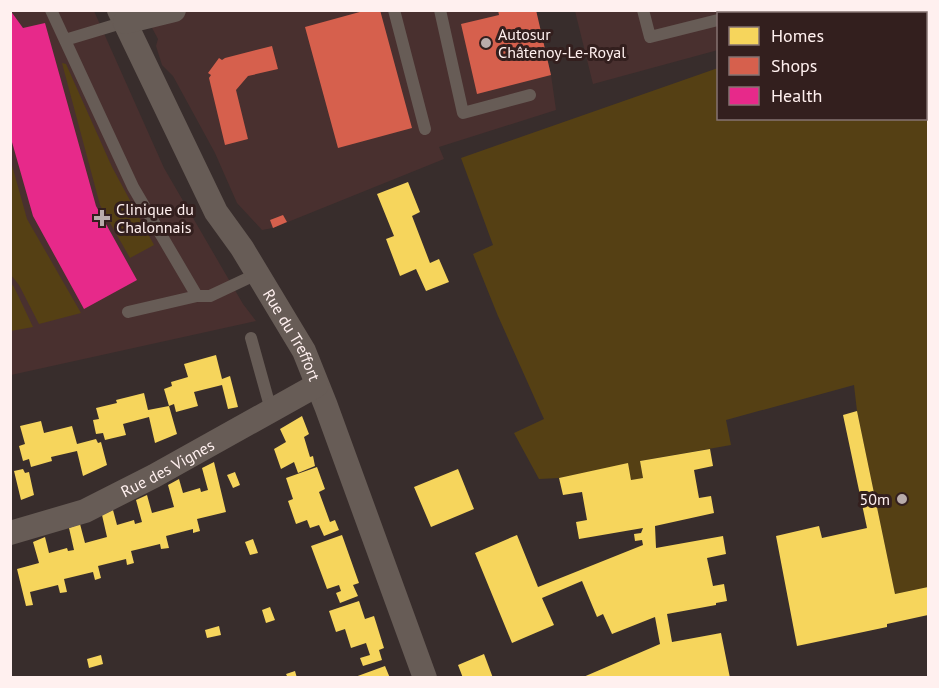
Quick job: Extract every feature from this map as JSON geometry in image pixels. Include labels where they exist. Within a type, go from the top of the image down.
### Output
[{"type":"street","points":[[122,16],[174,10]]},
{"type":"street","name":"Rue du Treffort","points":[[122,16],[216,212],[304,351],[425,678]]},
{"type":"street","name":"Rue des Vignes","points":[[10,533],[85,512],[317,385]]},
{"type":"lane","points":[[51,10],[133,187],[197,296]]},
{"type":"lane","points":[[394,10],[425,129]]},
{"type":"lane","points":[[440,10],[463,113],[530,95]]},
{"type":"lane","points":[[643,10],[650,37],[717,20]]},
{"type":"lane","points":[[65,40],[122,16]]},
{"type":"lane","points":[[128,312],[197,296],[210,296],[257,274]]},
{"type":"lane","points":[[251,338],[272,410]]},
{"type":"shaded area","points":[[825,10],[825,12],[717,12],[717,50],[593,84],[575,11]]},
{"type":"shaded area","name":"Clinique du Chalonnais","points":[[10,11],[94,11],[164,168],[243,304],[256,321],[11,375]]},
{"type":"shaded area","points":[[143,11],[536,11],[551,75],[556,110],[439,147],[444,159],[273,228],[262,230],[237,203],[215,153],[173,76],[162,65],[156,46],[158,39]]},
{"type":"shaded area","points":[[928,11],[928,587],[895,594],[857,411],[854,385],[726,420],[731,445],[640,461],[643,478],[631,480],[627,464],[559,478],[539,479],[514,433],[544,419],[473,254],[493,245],[461,158],[717,68],[717,120],[927,120],[927,12],[892,12]]},
{"type":"shaded area","points":[[62,63],[66,64],[112,167],[154,245],[130,258],[100,205]]},
{"type":"shaded area","points":[[10,158],[27,219],[81,313],[39,324],[19,285],[11,275]]},
{"type":"shaded area","points":[[11,283],[14,287],[33,327],[11,331]]},
{"type":"building: Homes","points":[[408,182],[420,212],[412,216],[430,263],[439,259],[449,282],[426,291],[416,269],[400,276],[386,239],[394,236],[377,194]]},
{"type":"building: Homes","points":[[216,355],[222,379],[230,376],[238,407],[228,409],[222,385],[194,392],[198,406],[176,412],[174,404],[169,406],[164,389],[172,386],[171,382],[188,377],[184,364]]},
{"type":"building: Homes","points":[[144,393],[148,410],[169,406],[177,434],[155,443],[149,417],[123,424],[126,435],[105,440],[103,433],[96,434],[93,420],[99,419],[96,408]]},
{"type":"building: Homes","points":[[857,411],[895,594],[928,587],[928,615],[887,624],[887,627],[797,646],[776,536],[819,526],[822,538],[867,528],[843,415]]},
{"type":"building: Homes","points":[[302,416],[309,434],[304,437],[315,466],[298,473],[294,462],[281,469],[274,449],[286,442],[280,429]]},
{"type":"building: Homes","points":[[41,421],[44,433],[72,426],[77,444],[96,439],[98,443],[101,442],[107,465],[83,476],[77,451],[51,457],[52,461],[31,467],[29,459],[23,461],[19,446],[25,444],[20,426]]},
{"type":"building: Homes","points":[[710,449],[713,466],[694,470],[699,498],[711,496],[714,513],[655,526],[656,548],[723,536],[726,554],[707,558],[713,586],[724,584],[727,601],[667,614],[672,642],[721,633],[730,678],[581,678],[660,644],[655,617],[612,634],[603,614],[597,617],[582,581],[542,598],[554,625],[512,643],[475,553],[517,535],[538,587],[643,545],[642,540],[635,541],[634,534],[641,533],[643,528],[579,539],[576,522],[587,520],[582,492],[563,495],[559,478],[628,463],[631,480],[643,478],[640,461]]},
{"type":"building: Homes","points":[[214,462],[226,512],[197,519],[200,531],[193,533],[193,529],[166,536],[169,548],[161,549],[160,544],[131,551],[134,563],[127,565],[126,559],[98,566],[101,578],[95,580],[93,572],[64,579],[67,592],[60,593],[58,585],[30,592],[33,605],[26,606],[17,569],[39,563],[33,542],[45,537],[49,553],[67,548],[68,551],[74,550],[69,528],[80,524],[85,543],[107,537],[102,515],[113,510],[117,525],[134,520],[135,524],[142,522],[136,500],[147,495],[152,513],[174,507],[168,485],[179,479],[183,493],[200,488],[201,492],[208,490],[202,468]]},
{"type":"building: Homes","points":[[317,467],[325,489],[319,492],[330,522],[335,520],[339,530],[324,536],[319,525],[310,528],[307,520],[296,524],[288,501],[293,499],[286,478]]},
{"type":"building: Homes","points":[[23,469],[25,473],[29,472],[34,495],[21,500],[14,471]]},
{"type":"building: Homes","points":[[458,469],[474,509],[431,527],[414,487]]},
{"type":"building: Homes","points":[[235,472],[240,485],[233,488],[227,475]]},
{"type":"building: Homes","points":[[342,535],[359,583],[353,585],[358,596],[340,603],[336,593],[341,591],[339,585],[327,589],[311,546]]},
{"type":"building: Homes","points":[[253,539],[258,553],[250,555],[245,542]]},
{"type":"building: Homes","points":[[359,601],[365,619],[374,616],[384,648],[379,650],[382,660],[363,666],[360,658],[370,655],[366,643],[351,648],[345,629],[336,632],[329,611]]},
{"type":"building: Homes","points":[[270,607],[275,620],[266,623],[262,610]]},
{"type":"building: Homes","points":[[219,626],[221,635],[207,638],[205,630]]},
{"type":"building: Homes","points":[[484,654],[493,678],[463,678],[458,665]]},
{"type":"building: Homes","points":[[101,655],[103,664],[89,668],[87,659]]},
{"type":"building: Homes","points":[[385,666],[390,678],[355,678],[355,677]]},
{"type":"building: Homes","points":[[295,671],[297,678],[288,678],[286,674]]},
{"type":"building: Shops","points":[[367,10],[380,10],[412,128],[338,148],[305,27]]},
{"type":"building: Shops","points":[[498,10],[536,10],[551,75],[477,94],[461,24],[499,15]]},
{"type":"building: Shops","points":[[272,46],[278,69],[248,76],[236,90],[248,139],[225,145],[209,78],[211,75],[208,73],[219,58],[222,60]]},
{"type":"building: Shops","points":[[283,215],[287,222],[273,228],[270,220]]},
{"type":"building: Health","points":[[10,10],[23,28],[45,23],[96,206],[137,280],[84,309],[33,216],[10,135]]},
{"type":"place","name":"Autosur Châtenoy-Le-Royal","points":[[486,43]]},
{"type":"place","name":"Clinique du Chalonnais","points":[[102,218]]},
{"type":"place","name":"50m","points":[[902,499]]}]
